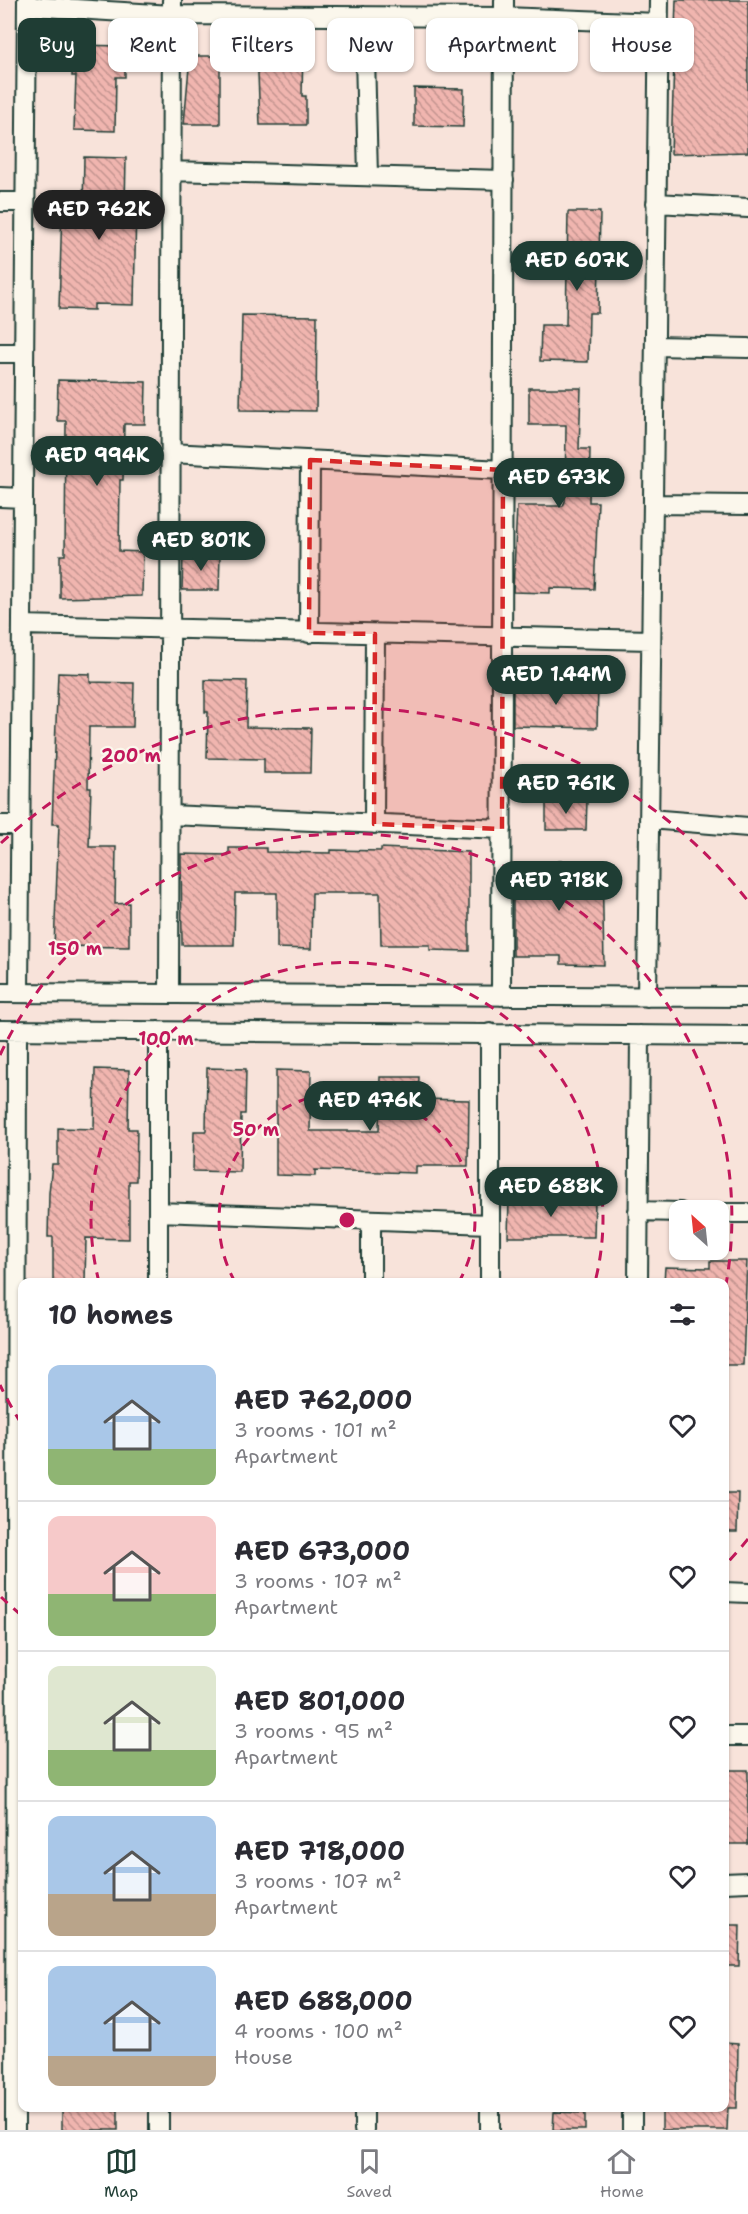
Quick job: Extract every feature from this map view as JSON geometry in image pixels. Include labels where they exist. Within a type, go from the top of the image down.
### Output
[{"type":"street","points":[[658,18],[659,0]]},
{"type":"street","points":[[19,993],[27,3],[364,16],[384,8],[504,9],[611,18]]},
{"type":"street","points":[[169,994],[172,7]]},
{"type":"street","points":[[501,996],[504,9]]},
{"type":"street","points":[[364,16],[368,176]]},
{"type":"street","points":[[647,997],[657,72]]},
{"type":"street","points":[[171,171],[504,180]]},
{"type":"street","points":[[0,202],[25,202]]},
{"type":"street","points":[[656,203],[748,208]]},
{"type":"street","points":[[655,346],[748,348]]},
{"type":"street","points":[[0,353],[24,353]]},
{"type":"street","points":[[170,453],[503,470]]},
{"type":"street","points":[[309,633],[310,460]]},
{"type":"street","points":[[0,497],[23,498]]},
{"type":"street","points":[[653,504],[748,505]]},
{"type":"street","points":[[22,625],[170,631],[651,640]]},
{"type":"street","points":[[374,824],[375,634]]},
{"type":"street","points":[[170,815],[502,829]]},
{"type":"street","points":[[649,819],[748,827]]},
{"type":"street","points":[[0,825],[20,825]]},
{"type":"street","points":[[0,993],[748,997]]},
{"type":"street","points":[[18,1362],[9,1212],[9,1030],[748,1036]]},
{"type":"street","points":[[158,1031],[158,1278]]},
{"type":"street","points":[[490,1034],[490,1278]]},
{"type":"street","points":[[638,1278],[640,1035]]},
{"type":"street","points":[[638,1211],[669,1212]]},
{"type":"street","points":[[158,1212],[490,1224]]},
{"type":"street","points":[[729,1213],[748,1213]]},
{"type":"street","points":[[371,1220],[372,1278]]},
{"type":"street","points":[[18,1427],[8,1587],[8,1894],[18,1996]]},
{"type":"street","points":[[729,1592],[748,1593]]},
{"type":"street","points":[[729,1736],[748,1736]]},
{"type":"street","points":[[729,1883],[748,1882]]},
{"type":"street","points":[[15,2130],[18,2037]]},
{"type":"street","points":[[159,2112],[159,2130]]},
{"type":"street","points":[[364,2112],[364,2130]]},
{"type":"street","points":[[490,2112],[490,2130]]},
{"type":"street","points":[[632,2112],[632,2130]]},
{"type":"highlighted area","points":[[310,460],[503,470],[502,829],[374,824],[375,634],[309,633]]},
{"type":"building","points":[[676,0],[748,0],[748,152],[671,154],[674,72],[694,72],[694,18],[675,18]]},
{"type":"building","points":[[96,45],[108,46],[108,72],[125,72],[125,77],[116,77],[115,131],[74,130],[76,76],[72,76],[72,72],[96,72]]},
{"type":"building","points":[[198,56],[210,56],[210,72],[220,72],[220,124],[184,124],[189,72],[198,72]]},
{"type":"building","points":[[258,72],[302,72],[302,96],[306,96],[306,125],[260,125]]},
{"type":"building","points":[[414,88],[464,89],[463,127],[414,126]]},
{"type":"building","points":[[84,157],[126,158],[125,206],[136,206],[134,305],[94,304],[94,310],[59,309],[62,208],[83,208]]},
{"type":"building","points":[[568,212],[600,212],[598,313],[589,313],[588,362],[540,361],[541,325],[566,325]]},
{"type":"building","points":[[242,315],[317,316],[316,411],[240,410]]},
{"type":"building","points":[[58,380],[146,382],[145,424],[124,424],[123,480],[120,480],[119,551],[143,552],[142,596],[60,598],[60,555],[65,555],[66,421],[57,421]]},
{"type":"building","points":[[529,388],[581,388],[579,449],[590,449],[589,502],[598,502],[594,589],[550,588],[550,593],[513,592],[517,506],[563,506],[565,501],[566,425],[529,425]]},
{"type":"building","points":[[183,555],[220,555],[219,590],[182,590]]},
{"type":"building","points":[[58,673],[90,674],[90,682],[134,683],[133,727],[89,727],[88,788],[91,788],[89,847],[116,847],[115,904],[129,903],[129,947],[54,946],[59,824],[52,824]]},
{"type":"building","points":[[205,680],[247,681],[246,727],[311,728],[310,773],[264,773],[264,759],[207,758],[208,712],[205,712]]},
{"type":"building","points":[[513,685],[598,685],[597,728],[513,726]]},
{"type":"building","points":[[546,800],[587,800],[586,830],[546,830]]},
{"type":"building","points":[[229,848],[266,848],[266,852],[331,853],[331,850],[381,851],[381,848],[469,852],[469,951],[430,950],[430,945],[381,945],[380,893],[312,893],[311,949],[277,948],[277,893],[235,893],[234,945],[182,945],[181,854],[229,855]]},
{"type":"building","points":[[559,861],[602,862],[604,965],[561,964],[561,956],[513,956],[513,864],[559,864]]},
{"type":"building","points":[[207,1068],[246,1069],[245,1114],[241,1114],[240,1172],[193,1171],[194,1131],[206,1131]]},
{"type":"building","points":[[95,1069],[129,1070],[128,1129],[137,1129],[136,1181],[129,1181],[129,1239],[86,1238],[85,1278],[53,1278],[53,1237],[48,1237],[49,1193],[52,1164],[58,1164],[58,1128],[94,1129]]},
{"type":"building","points":[[276,1070],[311,1071],[310,1131],[379,1131],[380,1077],[419,1077],[418,1099],[469,1100],[468,1166],[416,1166],[416,1173],[315,1170],[315,1176],[276,1175]]},
{"type":"building","points":[[509,1199],[595,1200],[594,1237],[508,1237]]},
{"type":"building","points":[[710,1261],[747,1261],[743,1365],[729,1365],[729,1278],[664,1278],[665,1267],[710,1268]]},
{"type":"building","points":[[729,1493],[738,1493],[737,1532],[729,1532]]},
{"type":"building","points":[[729,1770],[748,1770],[748,1844],[729,1844]]},
{"type":"building","points":[[729,1925],[740,1925],[739,1966],[729,1966]]},
{"type":"building","points":[[729,2043],[738,2044],[737,2108],[729,2108]]},
{"type":"building","points":[[62,2112],[118,2112],[118,2130],[62,2130]]},
{"type":"building","points":[[554,2112],[585,2113],[585,2130],[553,2130]]},
{"type":"building","points":[[662,2112],[728,2112],[727,2130],[662,2130]]}]
